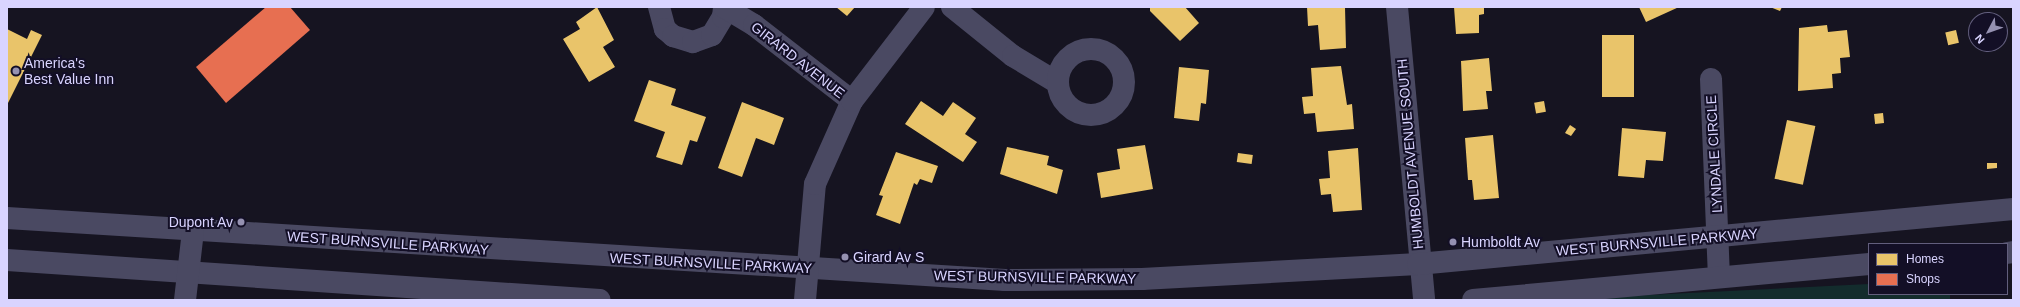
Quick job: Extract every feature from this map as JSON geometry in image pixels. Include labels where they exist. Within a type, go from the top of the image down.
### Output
[{"type":"street","name":"GIRARD AVENUE","points":[[659,7],[665,29],[683,41],[693,42],[712,34],[723,17],[724,7],[754,25],[852,101]]},
{"type":"street","points":[[805,300],[815,184],[852,101],[924,7]]},
{"type":"street","points":[[952,7],[1013,56],[1058,83]]},
{"type":"street","name":"HUMBOLDT AVENUE SOUTH","points":[[1398,7],[1418,264],[1424,300]]},
{"type":"street","name":"LYNDALE CIRCLE","points":[[1711,78],[1719,277]]},
{"type":"street","name":"WEST BURNSVILLE PARKWAY","points":[[7,218],[193,231],[1005,280],[1142,279],[1418,264],[2013,209]]},
{"type":"street","points":[[185,300],[190,275],[193,231]]},
{"type":"street","points":[[7,260],[190,275],[600,300]]},
{"type":"street","points":[[1473,300],[1868,264]]},
{"type":"green space","points":[[1868,284],[1868,295],[1950,295],[1950,300],[1547,300]]},
{"type":"building: Homes","points":[[597,7],[614,40],[603,47],[615,67],[589,82],[563,39],[580,29],[576,22]]},
{"type":"building: Homes","points":[[836,7],[855,7],[847,16]]},
{"type":"building: Homes","points":[[1150,7],[1185,7],[1199,23],[1180,41],[1150,11]]},
{"type":"building: Homes","points":[[1307,7],[1345,7],[1346,48],[1320,50],[1318,25],[1308,26]]},
{"type":"building: Homes","points":[[1454,7],[1484,7],[1484,14],[1479,15],[1479,33],[1456,34]]},
{"type":"building: Homes","points":[[1639,7],[1679,7],[1646,22]]},
{"type":"building: Homes","points":[[1770,7],[1782,7],[1780,11]]},
{"type":"building: Homes","points":[[1827,25],[1828,32],[1847,30],[1850,57],[1840,58],[1841,73],[1832,74],[1833,88],[1798,91],[1799,28]]},
{"type":"building: Homes","name":"America's Best Value Inn","points":[[7,29],[27,39],[31,30],[42,35],[7,105]]},
{"type":"building: Homes","points":[[1956,30],[1959,43],[1948,45],[1945,32]]},
{"type":"building: Homes","points":[[1602,35],[1634,35],[1634,97],[1602,97]]},
{"type":"building: Homes","points":[[1489,58],[1492,91],[1486,91],[1488,109],[1463,111],[1461,61]]},
{"type":"building: Homes","points":[[1341,66],[1347,105],[1352,104],[1354,129],[1317,132],[1315,113],[1304,114],[1302,97],[1313,96],[1311,68]]},
{"type":"building: Homes","points":[[1179,67],[1209,70],[1206,104],[1201,103],[1199,121],[1174,118]]},
{"type":"building: Homes","points":[[649,80],[676,89],[671,105],[706,117],[697,142],[690,140],[682,165],[656,157],[665,132],[634,121]]},
{"type":"building: Homes","points":[[921,101],[943,116],[953,102],[976,118],[965,134],[977,142],[963,162],[905,124]]},
{"type":"building: Homes","points":[[1544,101],[1546,112],[1536,114],[1534,103]]},
{"type":"building: Homes","points":[[742,102],[784,118],[774,145],[756,138],[742,177],[718,168]]},
{"type":"building: Homes","points":[[1883,113],[1884,123],[1875,124],[1874,114]]},
{"type":"building: Homes","points":[[1787,120],[1815,126],[1803,185],[1775,179]]},
{"type":"building: Homes","points":[[1570,125],[1576,129],[1571,136],[1565,133]]},
{"type":"building: Homes","points":[[1622,128],[1666,132],[1663,161],[1646,160],[1644,178],[1618,176]]},
{"type":"building: Homes","points":[[1493,135],[1499,198],[1474,200],[1472,180],[1468,180],[1465,138]]},
{"type":"building: Homes","points":[[1145,145],[1153,189],[1101,198],[1097,173],[1120,169],[1117,149]]},
{"type":"building: Homes","points":[[1007,147],[1049,156],[1047,165],[1063,170],[1057,194],[1000,174]]},
{"type":"building: Homes","points":[[1358,148],[1362,210],[1333,212],[1331,194],[1321,195],[1319,179],[1330,178],[1328,151]]},
{"type":"building: Homes","points":[[896,152],[938,166],[932,183],[920,179],[917,185],[914,183],[900,224],[876,215],[883,196],[879,195]]},
{"type":"building: Homes","points":[[1238,153],[1253,155],[1252,164],[1237,162]]},
{"type":"building: Homes","points":[[1987,163],[1997,163],[1997,168],[1987,169]]},
{"type":"building: Shops","points":[[266,7],[290,7],[310,30],[226,103],[196,67]]},
{"type":"place","name":"America's Best Value Inn","points":[[16,71]]},
{"type":"place","name":"Dupont Av","points":[[241,222]]},
{"type":"place","name":"Humboldt Av","points":[[1453,242]]},
{"type":"place","name":"Girard Av S","points":[[845,257]]}]
